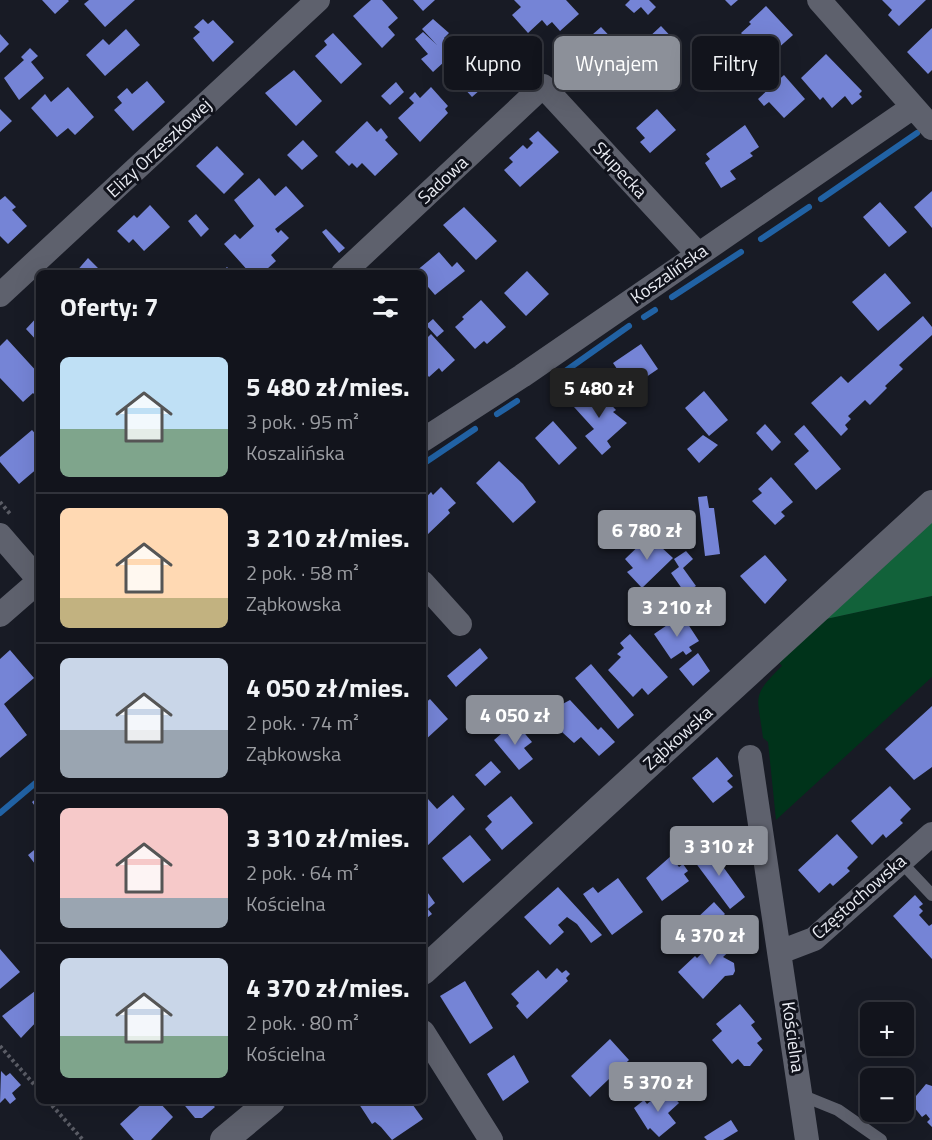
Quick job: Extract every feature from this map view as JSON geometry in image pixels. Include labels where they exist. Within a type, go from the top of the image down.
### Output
[{"type":"street","name":"Elizy Orzeszkowej","points":[[0,295],[318,0]]},
{"type":"street","points":[[819,0],[932,129]]},
{"type":"street","name":"Słupecka","points":[[543,86],[698,254]]},
{"type":"street","name":"Sadowa","points":[[346,270],[543,86]]},
{"type":"street","name":"Koszalińska","points":[[426,438],[522,376],[913,107]]},
{"type":"street","name":"Ząbkowska","points":[[426,967],[932,504]]},
{"type":"street","points":[[0,536],[36,578]]},
{"type":"street","points":[[0,615],[36,584]]},
{"type":"street","points":[[426,586],[460,624]]},
{"type":"street","name":"Kościelna","points":[[750,757],[807,1140]]},
{"type":"street","name":"Częstochowska","points":[[780,952],[814,939],[932,834]]},
{"type":"street","points":[[426,1037],[491,1140]]},
{"type":"street","points":[[224,1140],[267,1104]]},
{"type":"lane","points":[[901,862],[932,895]]},
{"type":"lane","points":[[801,1095],[838,1110],[881,1140]]},
{"type":"path","points":[[0,1046],[36,1087]]},
{"type":"path","points":[[51,1104],[83,1140]]},
{"type":"green space","points":[[932,522],[932,596],[826,619]]},
{"type":"green space","points":[[932,596],[932,677],[776,820],[768,742],[763,738],[758,705],[765,684],[782,666],[778,661],[826,619]]},
{"type":"building","points":[[42,0],[68,0],[69,1],[55,14]]},
{"type":"building","points":[[89,0],[135,0],[105,27],[84,4]]},
{"type":"building","points":[[371,0],[382,0],[398,18],[388,27],[395,35],[382,48],[353,16]]},
{"type":"building","points":[[413,0],[435,0],[423,11]]},
{"type":"building","points":[[514,0],[566,0],[579,14],[560,31],[552,22],[547,26],[542,20],[528,33],[512,15],[521,7]]},
{"type":"building","points":[[630,0],[649,0],[656,7],[648,15],[641,7],[634,13],[625,5]]},
{"type":"building","points":[[725,0],[738,0],[731,6]]},
{"type":"building","points":[[882,0],[926,0],[899,26],[888,15],[892,10]]},
{"type":"building","points":[[766,6],[793,35],[779,47],[779,36],[744,36],[741,33],[751,24],[749,22]]},
{"type":"building","points":[[203,19],[208,24],[213,20],[234,42],[213,62],[193,38],[200,32],[194,27]]},
{"type":"building","points":[[433,19],[449,33],[444,36],[444,62],[433,72],[421,59],[428,54],[415,39],[423,32],[437,45],[422,29]]},
{"type":"building","points":[[661,26],[670,36],[650,36]]},
{"type":"building","points":[[601,27],[610,36],[591,36]]},
{"type":"building","points":[[932,28],[932,70],[928,74],[907,52]]},
{"type":"building","points":[[126,29],[140,45],[105,76],[86,55],[103,39],[109,45]]},
{"type":"building","points":[[333,33],[362,64],[341,84],[315,56],[327,45],[324,41]]},
{"type":"building","points":[[0,34],[9,44],[0,53]]},
{"type":"building","points":[[30,48],[38,56],[31,62],[44,78],[19,100],[4,78],[24,60],[21,57]]},
{"type":"building","points":[[826,54],[862,91],[859,94],[862,97],[852,105],[845,96],[832,108],[823,97],[820,100],[801,78]]},
{"type":"building","points":[[294,70],[322,101],[296,126],[265,93]]},
{"type":"building","points":[[784,75],[805,99],[784,118],[769,102],[764,106],[758,99],[768,90],[779,90],[779,80]]},
{"type":"building","points":[[147,81],[165,102],[133,131],[114,110],[122,103],[117,97],[127,88],[132,94]]},
{"type":"building","points":[[396,82],[404,92],[390,105],[381,96]]},
{"type":"building","points":[[68,87],[94,117],[75,135],[68,128],[57,137],[31,108],[45,94],[51,102]]},
{"type":"building","points":[[431,87],[448,106],[445,109],[448,113],[420,142],[398,118],[414,103],[409,98],[415,92],[420,98]]},
{"type":"building","points":[[466,90],[480,90],[472,97]]},
{"type":"building","points":[[0,109],[12,121],[0,132]]},
{"type":"building","points":[[657,109],[676,130],[650,153],[640,142],[645,138],[636,128]]},
{"type":"building","points":[[367,121],[377,132],[381,128],[388,137],[385,140],[398,154],[375,176],[362,163],[357,168],[352,163],[349,166],[335,152]]},
{"type":"building","points":[[745,125],[759,147],[750,153],[753,156],[730,171],[736,179],[721,188],[705,163],[710,159],[706,154]]},
{"type":"building","points":[[538,131],[559,152],[520,187],[504,170],[513,162],[509,158],[523,145],[527,149],[533,143],[529,139]]},
{"type":"building","points":[[303,140],[318,156],[302,170],[287,155]]},
{"type":"building","points":[[217,146],[244,174],[224,194],[196,166]]},
{"type":"building","points":[[259,178],[275,196],[286,186],[304,206],[275,229],[278,233],[281,230],[289,238],[271,255],[276,261],[267,270],[247,270],[224,244],[235,234],[240,239],[254,226],[234,200]]},
{"type":"building","points":[[932,191],[932,228],[914,207]]},
{"type":"building","points":[[5,196],[16,207],[12,210],[27,226],[8,244],[0,236],[0,200]]},
{"type":"building","points":[[880,202],[907,232],[889,247],[863,217]]},
{"type":"building","points":[[150,205],[170,227],[144,251],[133,239],[129,243],[117,231],[134,215],[137,218]]},
{"type":"building","points":[[464,207],[497,241],[476,260],[443,225]]},
{"type":"building","points":[[196,214],[209,229],[201,237],[188,221]]},
{"type":"building","points":[[326,229],[345,248],[339,253],[322,232]]},
{"type":"building","points":[[439,252],[452,267],[457,262],[465,271],[435,295],[426,284],[426,270],[417,270]]},
{"type":"building","points":[[88,258],[100,270],[78,270]]},
{"type":"building","points":[[527,271],[549,294],[526,316],[504,293]]},
{"type":"building","points":[[885,273],[911,303],[878,331],[852,302]]},
{"type":"building","points":[[481,300],[506,327],[487,344],[484,341],[475,349],[455,327],[464,319],[462,317]]},
{"type":"building","points":[[923,316],[932,327],[932,335],[899,365],[903,369],[870,405],[865,400],[848,416],[851,419],[845,425],[848,429],[841,436],[811,403],[841,376],[848,383]]},
{"type":"building","points":[[36,318],[36,340],[26,329]]},
{"type":"building","points":[[433,319],[444,331],[437,337],[426,325]]},
{"type":"building","points":[[431,334],[455,360],[442,372],[439,368],[429,377],[426,374],[426,339]]},
{"type":"building","points":[[7,339],[36,371],[36,396],[33,393],[23,402],[0,378],[0,346]]},
{"type":"building","points":[[641,344],[658,369],[630,388],[613,363]]},
{"type":"building","points":[[586,386],[593,390],[595,388],[616,410],[613,412],[627,423],[607,441],[611,447],[602,455],[585,436],[594,429],[574,407],[584,398],[581,391]]},
{"type":"building","points":[[704,391],[728,420],[709,436],[685,408]]},
{"type":"building","points":[[553,421],[577,448],[559,465],[535,438]]},
{"type":"building","points":[[765,424],[781,442],[772,451],[756,433]]},
{"type":"building","points":[[804,425],[841,469],[816,490],[794,464],[809,451],[794,434]]},
{"type":"building","points":[[32,430],[36,435],[36,470],[19,484],[0,462],[0,457]]},
{"type":"building","points":[[703,435],[718,445],[699,463],[687,449]]},
{"type":"building","points":[[499,461],[523,484],[536,502],[513,523],[476,483]]},
{"type":"building","points":[[771,477],[793,502],[781,512],[785,516],[775,525],[752,501],[762,493],[758,489]]},
{"type":"building","points":[[441,487],[456,503],[448,510],[450,513],[427,535],[426,498],[431,492],[433,495]]},
{"type":"building","points":[[707,496],[709,508],[714,508],[720,554],[705,556],[698,497]]},
{"type":"building","points":[[649,536],[673,558],[642,588],[627,572],[633,568],[625,559]]},
{"type":"building","points":[[686,551],[693,559],[683,568],[696,586],[685,593],[671,573],[679,567],[674,559]]},
{"type":"building","points":[[765,555],[787,580],[765,604],[740,576]]},
{"type":"building","points":[[682,615],[699,641],[689,647],[692,651],[686,655],[683,651],[671,659],[654,634]]},
{"type":"building","points":[[630,634],[668,677],[648,695],[642,688],[633,697],[608,670],[621,657],[617,654],[624,648],[620,643]]},
{"type":"building","points":[[480,648],[488,658],[456,687],[447,676]]},
{"type":"building","points":[[10,650],[34,678],[4,704],[27,735],[0,758],[0,659]]},
{"type":"building","points":[[698,653],[710,671],[693,686],[679,669]]},
{"type":"building","points":[[591,664],[634,715],[618,729],[575,678]]},
{"type":"building","points":[[430,699],[448,719],[426,739],[426,702]]},
{"type":"building","points":[[570,700],[598,730],[601,727],[615,742],[599,756],[581,737],[574,743],[551,722],[555,708]]},
{"type":"building","points":[[932,706],[932,767],[914,780],[885,749]]},
{"type":"building","points":[[515,722],[532,742],[524,748],[533,759],[519,770],[494,740]]},
{"type":"building","points":[[717,757],[733,776],[727,781],[733,787],[713,803],[692,778]]},
{"type":"building","points":[[491,761],[501,772],[485,786],[475,775]]},
{"type":"building","points":[[890,786],[911,809],[900,820],[903,823],[886,838],[883,834],[872,845],[851,821]]},
{"type":"building","points":[[453,795],[465,809],[426,847],[426,801],[428,799],[437,809]]},
{"type":"building","points":[[511,796],[533,823],[502,850],[485,829],[492,822],[487,816]]},
{"type":"building","points":[[837,834],[858,857],[847,868],[850,871],[833,886],[830,883],[819,893],[798,870]]},
{"type":"building","points":[[470,835],[491,860],[463,883],[442,858]]},
{"type":"building","points":[[708,846],[745,897],[730,909],[692,858]]},
{"type":"building","points":[[36,848],[36,865],[28,855]]},
{"type":"building","points":[[671,856],[679,867],[683,864],[688,871],[684,874],[689,881],[662,901],[646,878]]},
{"type":"building","points":[[618,878],[643,912],[612,935],[583,894],[593,887],[598,893]]},
{"type":"building","points":[[558,887],[602,935],[591,943],[577,924],[567,917],[558,925],[564,932],[550,945],[524,917]]},
{"type":"building","points":[[426,890],[435,903],[428,909],[432,914],[426,919]]},
{"type":"building","points":[[915,895],[923,904],[919,907],[923,911],[919,915],[929,926],[932,924],[932,959],[893,916]]},
{"type":"building","points":[[714,902],[725,914],[688,949],[677,937]]},
{"type":"building","points":[[723,930],[736,945],[723,957],[734,963],[735,971],[733,975],[725,976],[703,999],[678,972],[695,956],[697,958],[703,952],[701,950]]},
{"type":"building","points":[[0,949],[20,972],[0,989]]},
{"type":"building","points":[[557,968],[562,973],[566,970],[570,974],[566,978],[568,981],[527,1019],[516,1006],[519,1003],[511,994],[538,970],[546,979]]},
{"type":"building","points":[[465,981],[493,1028],[470,1044],[440,996]]},
{"type":"building","points":[[36,990],[36,1022],[21,1038],[2,1016]]},
{"type":"building","points":[[740,1004],[755,1022],[751,1025],[762,1039],[757,1043],[763,1050],[750,1066],[744,1066],[738,1059],[732,1064],[712,1040],[722,1031],[716,1024]]},
{"type":"building","points":[[610,1039],[629,1060],[590,1097],[571,1076]]},
{"type":"building","points":[[514,1055],[529,1082],[503,1101],[487,1074]]},
{"type":"building","points":[[1,1071],[6,1076],[10,1073],[21,1085],[12,1093],[16,1099],[10,1104],[5,1098],[0,1103]]},
{"type":"building","points":[[926,1084],[932,1086],[932,1127],[927,1122],[930,1119],[926,1114],[922,1117],[914,1107],[916,1096]]},
{"type":"building","points":[[666,1088],[679,1103],[668,1113],[676,1123],[659,1137],[650,1128],[648,1130],[634,1108],[644,1100],[647,1104]]},
{"type":"building","points":[[142,1104],[161,1104],[173,1117],[151,1140],[134,1140],[120,1124]]},
{"type":"building","points":[[183,1104],[212,1104],[215,1107],[202,1118],[195,1118]]},
{"type":"building","points":[[359,1104],[412,1104],[423,1119],[392,1140],[375,1122],[372,1124]]},
{"type":"building","points":[[731,1120],[738,1131],[723,1140],[707,1140],[704,1137]]},
{"type":"waterway","points":[[821,199],[917,133]]},
{"type":"waterway","points":[[761,239],[809,207]]},
{"type":"waterway","points":[[672,297],[741,252]]},
{"type":"waterway","points":[[644,317],[655,310]]},
{"type":"waterway","points":[[557,377],[629,326]]},
{"type":"waterway","points":[[497,414],[517,401]]},
{"type":"waterway","points":[[426,462],[475,429]]},
{"type":"waterway","points":[[0,813],[36,783]]}]
